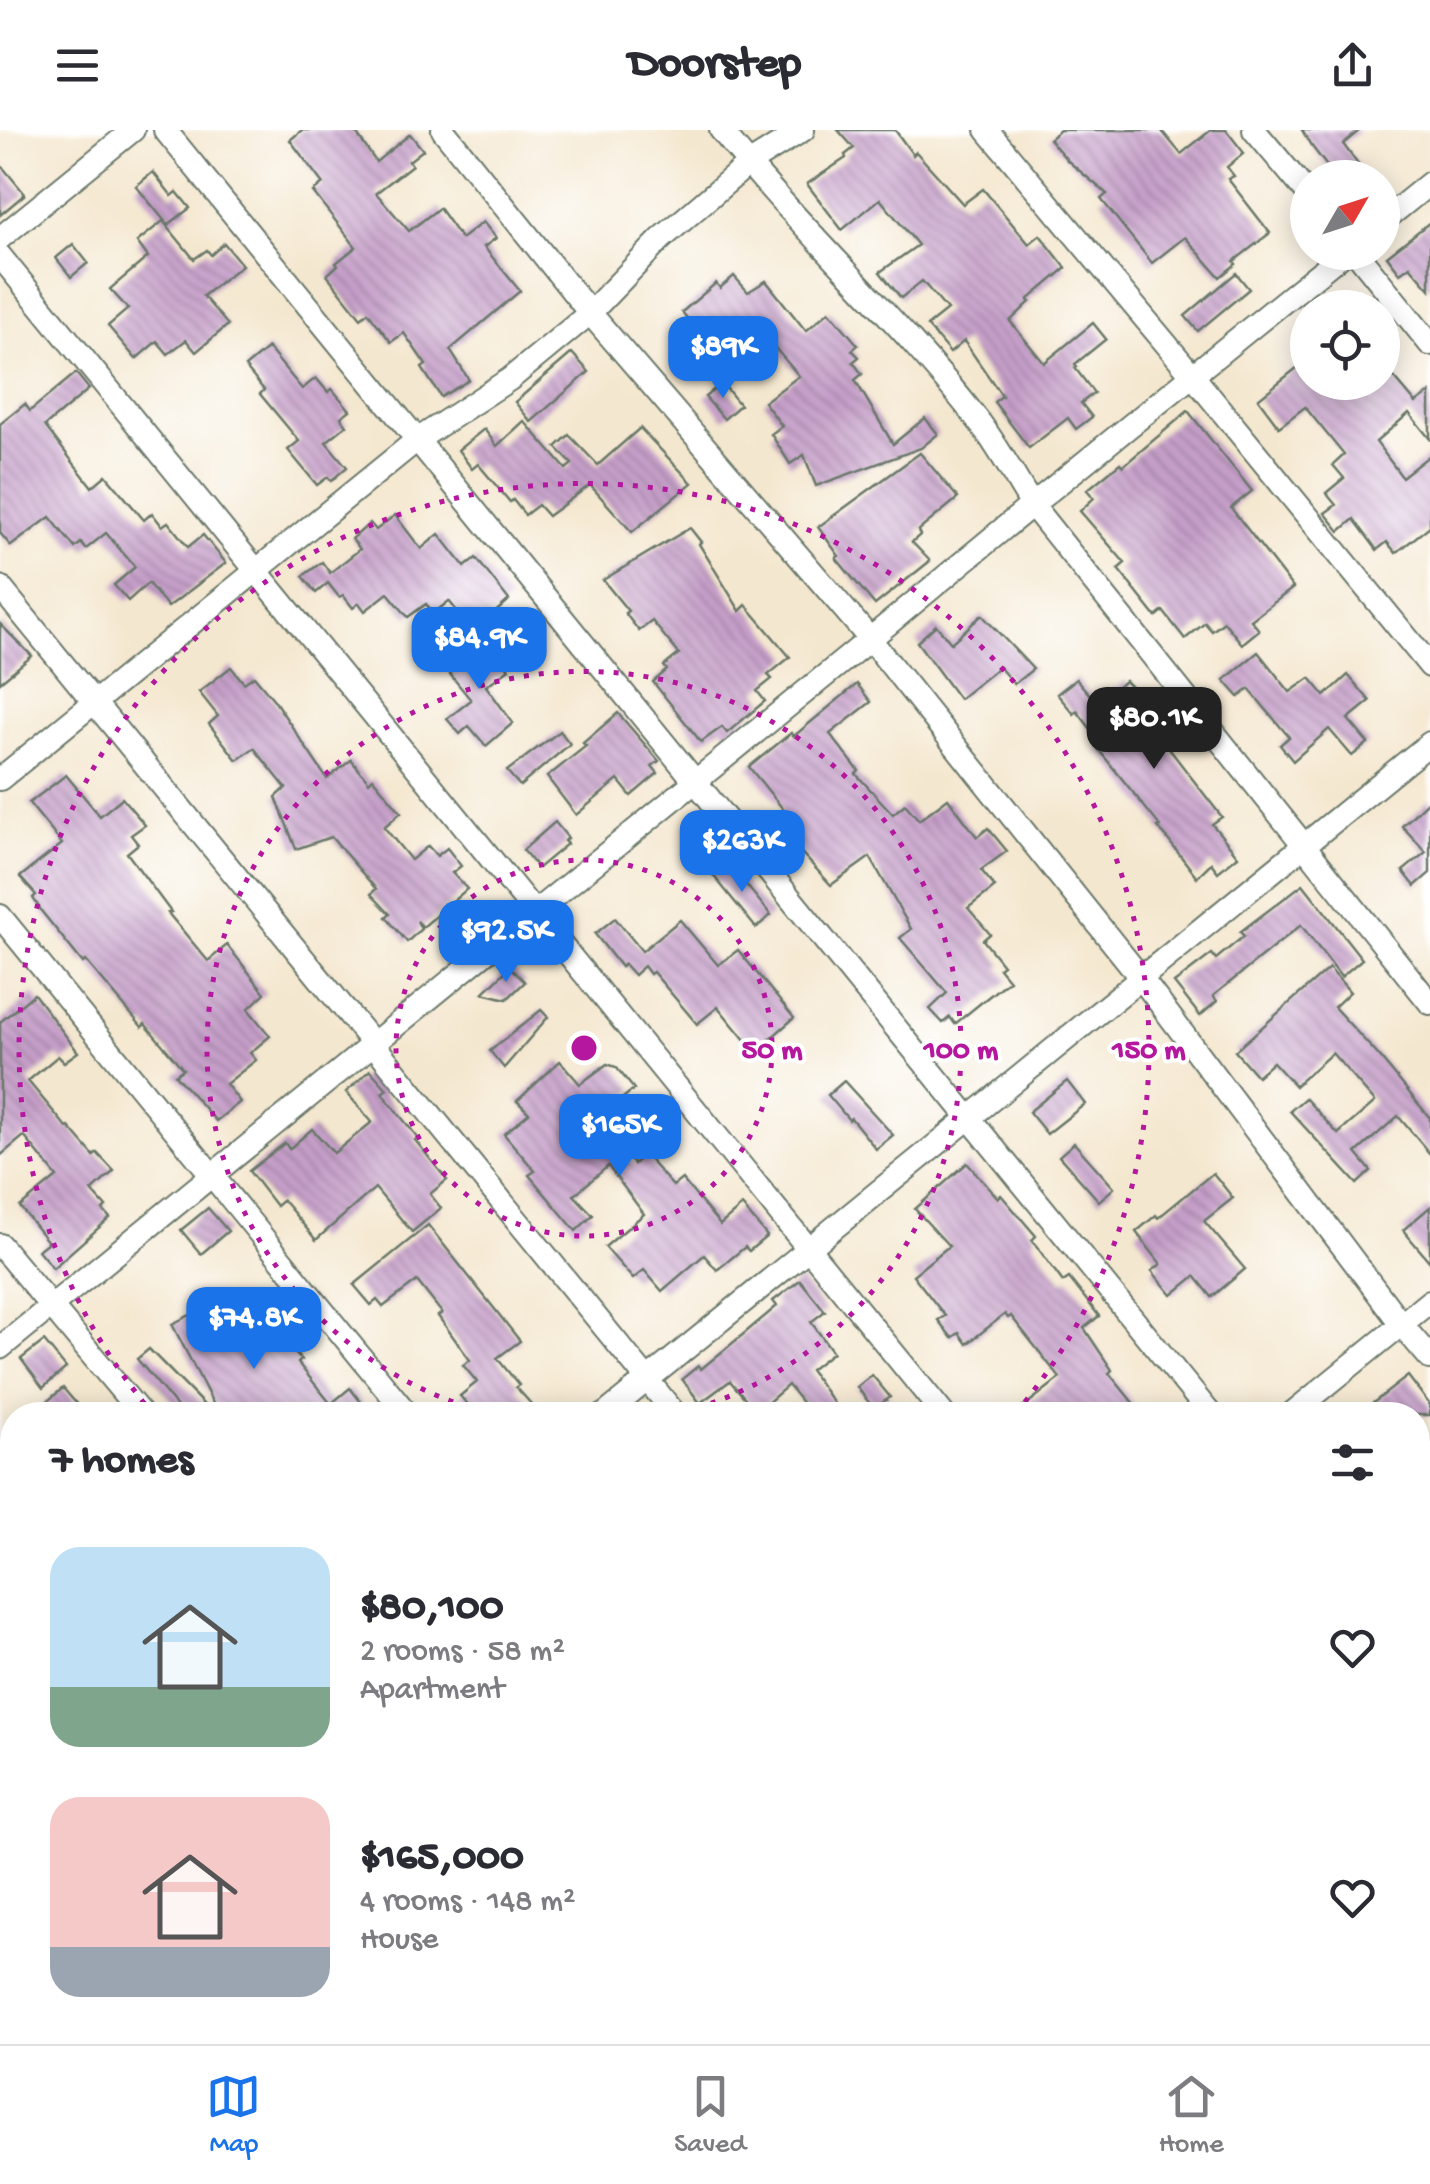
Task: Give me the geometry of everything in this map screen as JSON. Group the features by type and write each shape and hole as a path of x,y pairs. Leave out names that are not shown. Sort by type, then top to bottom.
{"street":[{"path":"5,227 133,130"},
{"path":"165,130 1200,1402"},
{"path":"443,130 590,313 870,640 1141,978 1430,1358"},
{"path":"720,130 900,327 976,418 1032,504 1430,1004"},
{"path":"0,779 418,440 510,379 590,313 662,239 748,164 803,130"},
{"path":"987,130 1430,666"},
{"path":"1254,130 1290,173"},
{"path":"1400,207 1430,183"},
{"path":"0,256 933,1402"},
{"path":"0,1348 1323,270"},
{"path":"1370,270 1430,344"},
{"path":"0,587 666,1402"},
{"path":"620,1402 1430,743"},
{"path":"0,916 397,1402"},
{"path":"0,1245 131,1402"},
{"path":"1306,1402 1430,1300"}],"building":[{"path":"302,130 354,130 376,162 410,134 423,150 409,161 412,165 376,193 409,231 439,208 461,239 483,222 496,238 484,247 520,291 450,350 469,380 441,397 422,368 426,365 404,333 391,342 368,312 361,318 327,275 356,247 313,192 323,184 290,140"},
{"path":"838,130 895,130 913,155 916,152 963,204 983,189 1029,244 1040,235 1066,268 1010,321 1044,363 1093,323 1106,339 1075,364 1094,393 1081,403 1092,417 1076,429 1068,418 1029,448 994,402 1002,396 964,341 950,353 927,326 947,310 922,281 901,298 880,272 918,245 880,199 842,230 807,184 846,158 854,148"},
{"path":"1060,130 1161,130 1181,154 1211,130 1226,130 1244,153 1227,167 1234,176 1228,179 1270,233 1220,277 1185,237 1152,263 1101,199 1107,194 1049,139"},
{"path":"1302,130 1360,130 1343,144 1355,160 1322,160"},
{"path":"0,164 25,194 0,215"},
{"path":"153,172 172,196 177,192 190,208 168,225 136,186"},
{"path":"163,221 194,259 207,250 211,255 224,243 242,265 203,296 228,325 196,352 186,340 168,354 157,341 136,359 108,326 128,309 110,289 148,257 137,242"},
{"path":"1430,222 1430,289 1410,266 1400,273 1398,270 1400,246"},
{"path":"73,244 88,263 71,277 56,258"},
{"path":"1236,273 1249,289 1198,331 1185,316"},
{"path":"734,276 748,292 766,281 806,331 829,311 858,345 852,350 859,357 853,362 862,374 855,380 893,444 925,418 938,434 921,448 816,486 804,455 790,464 771,434 782,426 764,402 799,376 764,335 746,351 728,330 717,340 705,326 698,331 682,312 716,283 720,288"},
{"path":"268,348 302,389 316,378 350,410 341,417 347,425 326,442 347,467 331,481 328,477 317,485 288,450 299,441 260,394 264,390 245,367"},
{"path":"572,353 589,372 531,422 515,402"},
{"path":"76,373 89,389 45,426 92,487 106,475 144,520 152,513 162,526 168,522 188,547 203,535 226,563 168,607 148,583 128,601 114,585 135,567 106,533 86,549 81,543 75,548 50,517 11,546 0,533 0,424 25,404 30,411"},
{"path":"1290,373 1290,400 1400,400 1400,384 1416,403 1430,393 1430,439 1409,413 1376,442 1402,477 1430,455 1430,526 1396,553 1387,542 1377,550 1354,519 1340,531 1325,513 1336,505 1326,493 1344,478 1333,465 1344,455 1305,407 1279,427 1258,399"},
{"path":"722,383 740,405 724,419 705,397"},
{"path":"1188,411 1252,491 1231,508 1293,588 1251,620 1259,630 1242,644 1224,622 1212,631 1205,623 1185,639 1163,611 1156,617 1118,569 1125,563 1080,511 1094,498 1087,490 1120,463 1123,466"},
{"path":"524,421 566,469 572,464 556,447 569,435 598,465 640,428 692,483 632,532 590,485 548,516 538,505 525,515 478,464 472,469 458,450 484,429 497,446"},
{"path":"920,453 958,498 918,531 920,535 912,542 930,561 875,605 836,558 839,556 818,527"},
{"path":"395,515 421,549 439,534 465,567 476,558 509,600 490,617 492,620 474,633 449,601 434,613 426,604 408,617 388,593 365,611 359,603 353,608 328,583 316,593 303,576 322,562 330,573 360,549 352,539 370,523 376,530"},
{"path":"690,528 740,611 746,605 790,657 768,675 772,679 757,691 765,701 727,733 722,727 701,742 653,682 679,654 652,621 639,631 603,580"},
{"path":"982,615 1033,669 1014,684 999,667 959,699 917,642 936,625 951,643"},
{"path":"0,624 32,656 0,682"},
{"path":"484,637 509,669 486,686 513,723 486,746 469,726 460,734 447,719 471,700 445,668"},
{"path":"1258,652 1290,692 1310,678 1325,696 1348,675 1370,701 1348,719 1368,743 1352,756 1329,729 1293,761 1280,745 1289,737 1249,689 1239,697 1224,680"},
{"path":"231,667 244,683 254,676 327,779 351,760 369,782 373,778 401,812 384,827 411,860 428,846 437,856 447,848 461,866 452,873 467,889 423,927 417,921 421,929 407,942 386,917 390,914 371,894 376,889 331,837 296,849 276,797 286,788 254,748 237,760 209,724 218,716 199,692"},
{"path":"1076,679 1098,704 1125,681 1156,712 1180,741 1170,750 1222,817 1212,824 1238,856 1218,872 1211,863 1197,877 1098,749 1104,746 1077,711 1074,714 1057,694"},
{"path":"857,684 871,702 830,734 859,771 856,774 893,814 905,804 919,820 948,798 977,837 988,828 1007,851 981,870 995,887 968,908 990,934 983,940 1003,965 999,968 1009,980 955,1024 950,1017 943,1023 930,1009 947,993 900,938 911,929 870,857 831,885 770,819 783,809 749,767"},
{"path":"618,713 659,761 652,766 658,773 631,796 618,780 576,815 547,777 586,746 583,743"},
{"path":"560,731 570,744 520,786 507,771"},
{"path":"66,775 100,816 122,798 145,825 131,835 138,844 127,853 171,912 168,913 208,961 227,945 265,993 248,1009 270,1036 250,1053 256,1060 226,1084 240,1102 216,1121 175,1075 183,1069 86,961 83,963 20,877 62,844 29,803"},
{"path":"1430,799 1430,873 1415,886 1403,871 1426,852 1402,826"},
{"path":"555,822 568,838 564,841 567,844 538,868 523,850"},
{"path":"728,863 771,915 756,928 713,875"},
{"path":"1303,884 1362,959 1341,977 1301,925 1213,996 1217,1001 1200,1016 1174,983 1212,954 1216,959 1244,936 1240,932"},
{"path":"615,918 642,951 680,920 718,965 738,950 794,1018 755,1052 718,1007 697,1024 653,972 650,974 644,966 634,975 624,964 621,967 595,934"},
{"path":"510,967 525,982 507,999 483,993"},
{"path":"1329,968 1350,992 1334,1007 1430,1118 1430,1154 1398,1116 1356,1153 1371,1171 1357,1184 1290,1111 1305,1098 1338,1134 1375,1102 1332,1053 1295,1086 1273,1062 1257,1076 1235,1051"},
{"path":"34,994 78,1052 64,1062 58,1056 28,1081 67,1128 114,1171 92,1191 110,1218 53,1268 38,1250 48,1242 20,1207 57,1177 24,1136 0,1156 0,1022"},
{"path":"541,1010 548,1017 504,1068 490,1051"},
{"path":"560,1061 580,1084 607,1064 616,1067 634,1089 598,1118 634,1164 644,1154 673,1186 682,1179 720,1225 742,1206 767,1236 749,1251 745,1247 717,1270 704,1255 662,1291 644,1270 633,1279 605,1247 644,1214 608,1166 574,1195 593,1215 576,1231 529,1175 535,1171 504,1134 529,1113 517,1101"},
{"path":"370,1070 387,1089 382,1093 447,1180 430,1194 441,1208 412,1232 375,1188 316,1240 283,1200 276,1206 249,1171 285,1143 289,1149 312,1129 334,1153 372,1122 346,1092"},
{"path":"844,1081 893,1135 876,1149 828,1095"},
{"path":"1067,1081 1085,1104 1047,1134 1029,1112"},
{"path":"1074,1143 1114,1188 1099,1201 1059,1156"},
{"path":"967,1163 1036,1236 1032,1240 1063,1282 1069,1278 1099,1316 1084,1328 1112,1370 1109,1373 1132,1402 1030,1402 1060,1378 1011,1316 1005,1314 967,1344 959,1333 952,1338 938,1320 945,1316 913,1275 949,1246 915,1209"},
{"path":"1213,1173 1233,1198 1204,1221 1245,1269 1212,1297 1195,1276 1172,1295 1152,1271 1161,1264 1136,1232"},
{"path":"1430,1207 1430,1262 1403,1230"},
{"path":"208,1208 228,1231 201,1254 181,1230"},
{"path":"428,1225 520,1341 497,1358 529,1402 465,1402 460,1396 477,1382 463,1365 470,1360 417,1281 383,1307 377,1300 371,1305 354,1285"},
{"path":"800,1280 825,1311 811,1322 833,1352 810,1370 833,1402 802,1402 788,1385 768,1402 748,1402 730,1381 699,1402 682,1379 698,1366 701,1369 777,1306 773,1301"},
{"path":"209,1301 243,1345 262,1329 266,1334 272,1330 301,1360 298,1363 329,1402 212,1402 172,1324"},
{"path":"44,1341 66,1368 43,1388 21,1359"},
{"path":"149,1349 201,1402 173,1402 137,1359"},
{"path":"872,1375 890,1397 883,1402 869,1402 857,1387"},
{"path":"1408,1376 1428,1402 1374,1402"},
{"path":"63,1388 75,1402 46,1402"},
{"path":"350,1388 361,1402 333,1402"}]}
